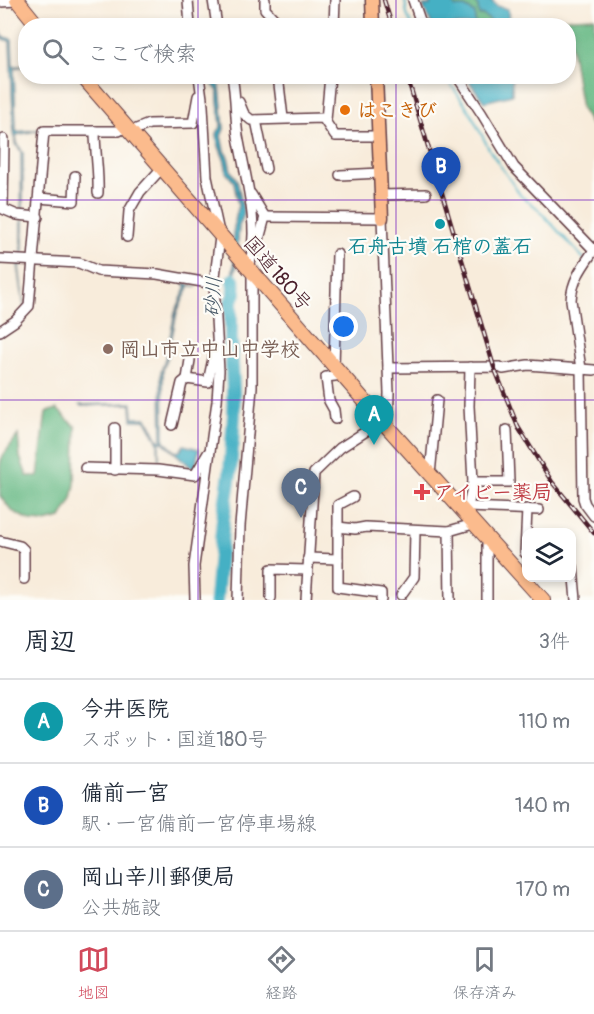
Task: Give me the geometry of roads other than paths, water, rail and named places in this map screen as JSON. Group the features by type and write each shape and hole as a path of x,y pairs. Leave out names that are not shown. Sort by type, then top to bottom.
{"highway":[{"path":"21,0 33,18"},
{"name":"国道180号","path":"89,84 161,170 249,267 430,475 465,509 473,524 543,600"}],"main road":[{"path":"372,0 373,18"},
{"path":"376,84 382,218"}],"street":[{"path":"0,2 21,0"},
{"path":"188,0 189,18"},
{"path":"213,0 216,18"},
{"path":"265,0 265,9 273,18"},
{"path":"334,18 335,0"},
{"path":"412,0 419,18"},
{"path":"0,331 15,321 29,306 26,260 38,217 44,131 118,131 149,124 194,123 199,84"},
{"path":"195,600 194,566 212,446 219,371 214,285 224,241 207,177 200,84"},
{"path":"234,84 238,132 255,230 249,267 252,387 240,526 238,600"},
{"path":"279,84 283,118"},
{"path":"329,84 326,120 332,134 338,137 379,136"},
{"path":"462,84 513,167 594,250 577,276 571,300 581,369 583,498 594,516"},
{"path":"236,95 246,118 256,120 323,118 326,120"},
{"path":"256,120 266,169"},
{"path":"95,131 95,159 99,165 98,193"},
{"path":"5,139 3,209 17,215 38,217"},
{"path":"126,237 129,211 140,192 161,170"},
{"path":"339,175 380,173"},
{"path":"39,198 74,201 75,176"},
{"path":"248,190 265,217 261,236 249,267"},
{"path":"381,195 426,194"},
{"path":"265,217 382,218 389,419 385,424 340,448 314,473 306,600"},
{"path":"335,418 329,401 326,377 335,376 337,369 337,254"},
{"path":"0,259 79,262 98,271 156,274 214,285"},
{"path":"187,379 208,382 217,343"},
{"path":"172,425 182,384 187,379 190,360"},
{"path":"388,368 500,367 503,369 528,366 594,370"},
{"path":"470,367 469,406 473,482 465,509 539,510"},
{"path":"430,475 437,400"},
{"path":"115,428 116,470"},
{"path":"473,482 508,482 507,430"},
{"path":"85,468 158,470 195,475 212,446"},
{"path":"352,497 338,505 338,587 381,597 401,597 414,577 415,531"},
{"path":"526,528 527,510"},
{"path":"338,527 448,531 473,524"},
{"path":"448,531 450,600"},
{"path":"487,539 487,600"},
{"path":"0,541 21,546 24,549 24,579"},
{"path":"308,558 338,559"},
{"path":"271,598 271,569 307,570"},
{"path":"574,582 576,600"}],"water":[{"path":"431,0 452,0 455,7 465,7 475,13 475,18 429,18 423,6 430,5"},
{"path":"474,0 491,0 497,6 508,9 509,18 479,16"},
{"path":"0,28 3,37 12,39 13,66 18,66 14,68 16,132 44,129 16,135 17,143 23,153 23,258 19,267 24,307 18,264 22,258 21,151 16,145 14,136 10,41 2,39"},
{"path":"212,84 220,86 224,129 221,136 231,171 237,180 244,214 239,226 236,268 233,278 238,291 237,298 233,295 231,282 234,265 233,234 238,205 234,182 226,172 217,139 217,132 221,129 218,91"},
{"path":"471,84 512,84 512,95 484,102"},
{"path":"179,281 197,287 190,285 177,312 163,369 164,441 176,452 180,451 184,445 199,449 195,469 163,442 159,443 159,467 158,442 146,420 132,420 131,404 80,405 132,403 133,418 147,418 158,440 162,441 161,372 175,313 187,286"}],"waterway":[{"path":"405,0 408,18"},
{"path":"451,84 470,112 490,151 521,196 536,207 584,259"},
{"name":"砂川","path":"216,600 234,414 231,339 231,302 235,293 233,280"}],"railway":[{"path":"384,0 390,18"},
{"path":"409,84 494,367 518,427 552,482 594,533"}],"place":[{"name":"はこきび","path":"345,110"},
{"name":"備前一宮","path":"441,197"},
{"name":"石舟古墳 石棺の蓋石","path":"440,224"},
{"name":"岡山市立中山中学校","path":"108,349"},
{"name":"今井医院","path":"374,445"},
{"name":"アイビー薬局","path":"422,492"},
{"name":"岡山辛川郵便局","path":"301,518"}]}
